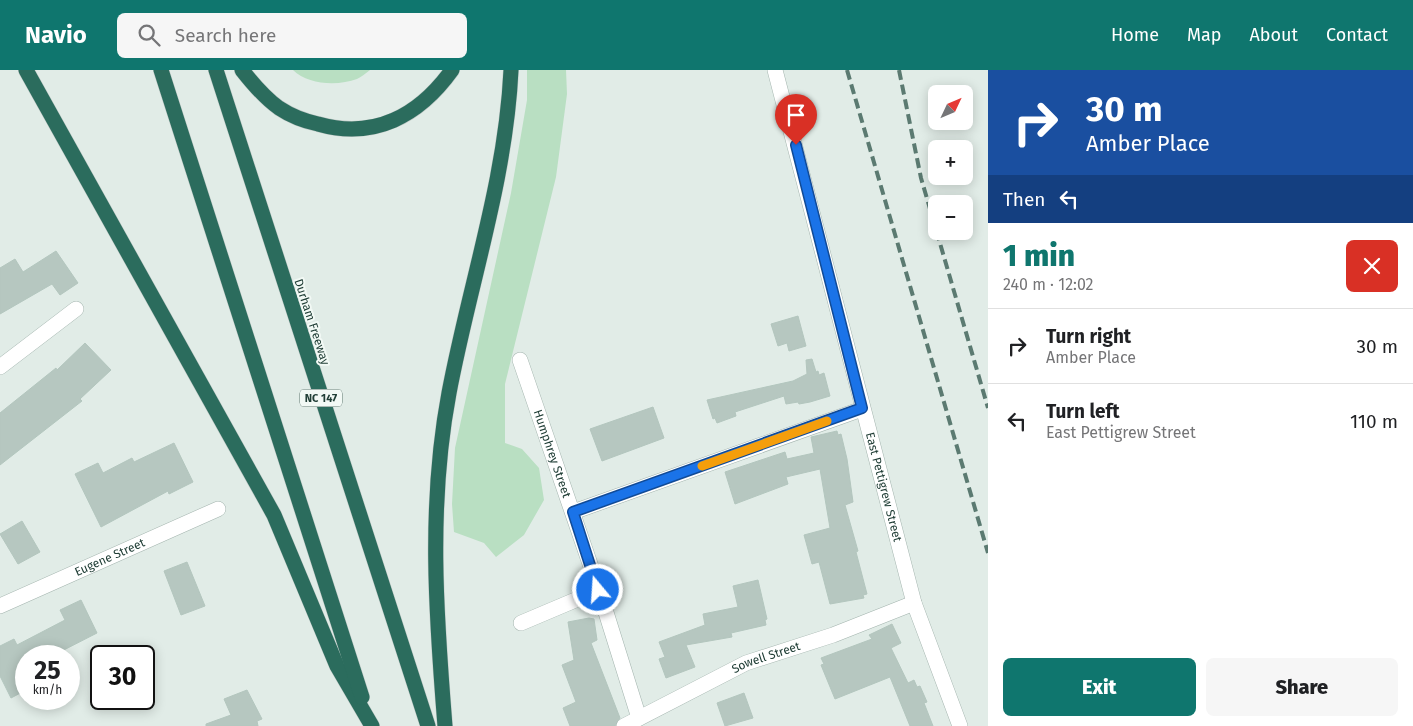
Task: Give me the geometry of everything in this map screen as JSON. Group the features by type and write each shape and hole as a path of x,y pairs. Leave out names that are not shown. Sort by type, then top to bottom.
{"highway":[{"path":"26,70 260,488 308,594 337,666 372,726"},
{"path":"162,70 372,726"},
{"name":"Durham Freeway","path":"216,70 428,726"},
{"path":"242,70 260,92 280,108 301,120 328,127 356,130 384,124 411,112 439,87 452,70"},
{"path":"445,726 436,602 436,516 441,446 448,395 505,133 511,70"}],"street":[{"name":"East Pettigrew Street","path":"775,70 914,603 960,726"},
{"path":"0,367 76,310"},
{"name":"Humphrey Street","path":"520,360 573,512 639,718"},
{"path":"573,512 862,408"},
{"name":"Eugene Street","path":"0,606 218,509"},
{"path":"521,623 598,590"},
{"name":"Sowell Street","path":"624,726 746,662 833,635 914,603"}],"green space":[{"path":"293,70 370,70 357,79 341,83 324,83 307,79"},
{"path":"527,70 566,70 567,94 556,177 505,384 505,443 522,449 539,468 544,500 524,535 496,557 484,543 454,532 452,504 455,448 511,193 527,100"}],"building":[{"path":"56,251 78,283 60,295 52,284 0,314 0,268 15,259 23,272"},
{"path":"798,316 806,346 789,351 787,343 778,346 771,324"},
{"path":"85,343 111,370 80,399 82,401 0,465 0,413 56,368 57,370"},
{"path":"812,359 816,372 818,371 819,375 824,373 830,396 799,404 798,402 786,404 784,396 735,412 736,416 717,423 715,418 713,419 707,400 793,381 807,374 806,360"},
{"path":"653,407 664,438 602,461 590,429"},
{"path":"837,431 838,435 841,434 847,459 853,502 845,505 858,551 856,552 867,594 863,595 864,598 830,604 819,562 812,564 804,535 830,528 820,469 786,477 788,484 735,504 725,472 785,452 787,459 814,453 811,437"},
{"path":"174,443 193,482 169,494 168,491 101,527 75,474 98,463 103,473 132,458 134,462"},
{"path":"22,521 40,552 18,564 0,534"},
{"path":"187,562 205,606 181,615 164,571"},
{"path":"758,580 767,619 765,620 766,625 731,633 732,637 686,645 695,667 666,678 659,659 665,657 659,642 705,625 703,614 738,607 733,586"},
{"path":"81,600 97,633 74,645 17,645 65,620 60,610"},
{"path":"589,618 594,619 597,640 591,643 620,718 615,726 570,726 563,708 576,702 562,665 574,660 568,622"},
{"path":"892,624 901,643 891,648 908,683 914,680 917,687 920,686 927,702 924,703 933,726 910,726 890,677 835,699 821,665 824,664 821,658 872,639 869,635"},
{"path":"14,639 17,645 15,645 15,696 11,698 0,676 0,646"},
{"path":"247,690 262,719 257,721 258,726 206,726 206,724 231,715 224,699"},
{"path":"744,693 753,718 725,726 717,703"}],"railway":[{"path":"847,70 988,553"},
{"path":"899,70 921,178 988,408"}],"slow traffic":[{"path":"702,466 827,421"}],"route":[{"path":"598,590 573,512 862,408 796,145"}]}
